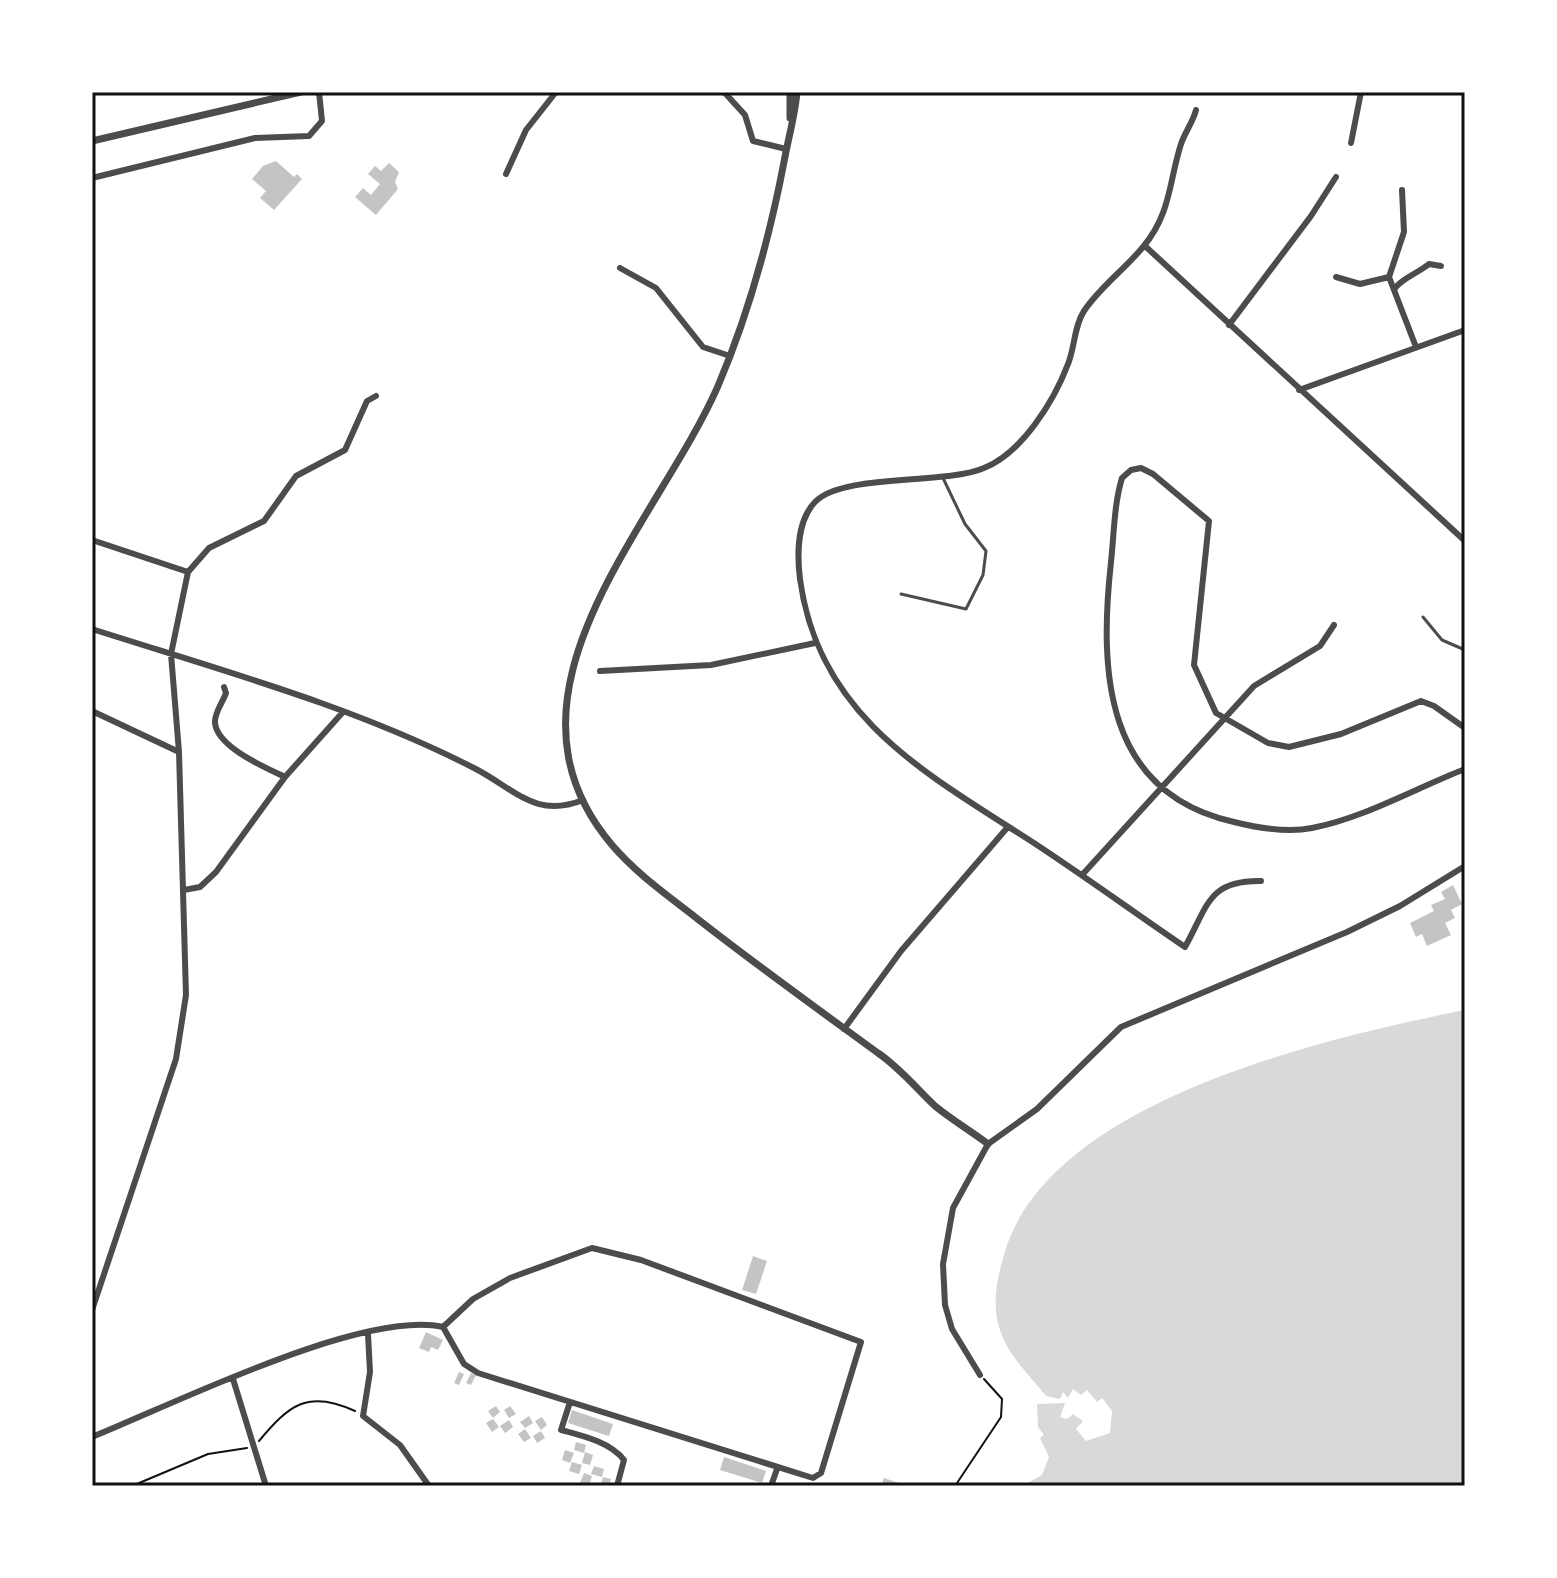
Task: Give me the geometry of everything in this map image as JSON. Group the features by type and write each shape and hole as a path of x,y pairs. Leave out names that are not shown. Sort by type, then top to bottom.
{"street":[{"path":"94,140 301,92"},
{"path":"92,178 255,138 309,136 322,121 319,92"},
{"path":"506,174 526,130 556,92"},
{"path":"724,92 745,115 753,141 786,149"},
{"path":"789,138 790,92"},
{"path":"797,92 769,237 730,356 685,451 597,602 574,655 568,682 566,734 583,800 609,842 640,873 880,1053 948,1116 988,1144"},
{"path":"1351,143 1361,92"},
{"path":"1196,110 1179,148 1172,193 1145,246 1085,310 1058,387 1025,434 988,467 842,489 821,497 813,505 800,537 798,561 804,605 815,643 839,688 878,735 1007,828 1082,875 1185,947 1221,887 1233,881 1261,881"},
{"path":"1229,325 1311,216 1336,177"},
{"path":"1402,190 1404,232 1389,277 1416,347"},
{"path":"1145,246 1465,541"},
{"path":"1394,290 1399,282 1416,276 1429,264 1441,266"},
{"path":"620,268 656,288 703,347 730,356"},
{"path":"1336,277 1360,284 1389,277"},
{"path":"1299,390 1465,330"},
{"path":"92,1310 180,1044 187,977 179,752 171,654 188,572 209,548 264,521 296,476 345,450 367,401 376,396"},
{"path":"1465,728 1434,706 1421,701 1341,734 1302,745 1275,745 1223,719 1207,700 1194,665 1209,521 1153,474 1141,468 1131,470 1120,485 1115,521 1105,626 1105,666 1122,733 1161,789 1214,818 1270,828 1311,828 1465,769"},
{"path":"92,540 188,572"},
{"path":"1082,875 1260,680 1320,646 1334,625"},
{"path":"92,629 343,712 448,754 542,806 559,808 583,800"},
{"path":"600,671 711,665 815,643"},
{"path":"224,687 226,693 215,720 218,730 241,755 285,777"},
{"path":"92,711 179,752"},
{"path":"184,890 200,887 216,872 285,777 343,712"},
{"path":"844,1029 901,951 1007,828"},
{"path":"980,1375 952,1329 945,1305 943,1264 953,1208 988,1144 1037,1109 1100,1043 1121,1027 1361,925 1465,866"},
{"path":"92,1437 309,1350 422,1323 443,1327 464,1364 478,1373 805,1477 821,1473 861,1342 641,1260 592,1248 510,1278 473,1299 443,1327"},
{"path":"368,1334 370,1372 363,1416 403,1449 429,1486"},
{"path":"233,1379 266,1486"},
{"path":"570,1402 561,1430 611,1448 620,1455 624,1460 617,1486"},
{"path":"771,1486 777,1469"}],"lane":[{"path":"901,594 966,609 983,575 986,551 965,524 942,476"},
{"path":"1423,617 1442,640 1465,650"},
{"path":"92,1468 93,1486"}],"path":[{"path":"955,1486 1001,1417 1004,1407 1002,1399 980,1375"},
{"path":"132,1486 208,1454 254,1447 280,1416 306,1401 335,1403 363,1416"}],"shaded area":[{"path":"1465,1010 1465,1486 1022,1486 1042,1475 1049,1457 1040,1438 1044,1435 1038,1427 1037,1404 1065,1403 1060,1417 1067,1419 1073,1414 1083,1421 1076,1429 1086,1441 1110,1433 1112,1411 1102,1398 1097,1402 1087,1390 1081,1395 1073,1389 1068,1398 1063,1392 1060,1399 1046,1396 1007,1346 999,1327 996,1291 999,1273 1004,1255 1030,1201 1075,1155 1132,1117 1199,1085 1341,1038"}],"building":[{"path":"276,161 294,177 297,174 302,179 274,210 260,198 266,191 252,179 263,166"},
{"path":"389,163 399,172 395,182 398,189 376,215 355,197 363,188 371,195 380,184 368,174 375,166 381,171"},
{"path":"1453,885 1462,904 1451,910 1455,918 1445,923 1451,935 1427,946 1422,934 1416,937 1410,923 1434,911 1431,905 1445,899 1441,892"},
{"path":"753,1256 767,1261 756,1294 742,1290"},
{"path":"426,1332 443,1340 438,1350 431,1347 429,1352 419,1348"},
{"path":"459,1372 464,1374 459,1385 454,1383"},
{"path":"471,1373 476,1375 471,1385 466,1383"},
{"path":"496,1406 500,1412 493,1418 488,1411"},
{"path":"510,1406 516,1414 509,1418 504,1410"},
{"path":"572,1410 613,1424 609,1436 568,1423"},
{"path":"529,1416 533,1423 525,1428 520,1422"},
{"path":"542,1417 547,1425 541,1430 535,1421"},
{"path":"493,1419 499,1427 492,1432 486,1423"},
{"path":"509,1420 513,1427 505,1433 500,1426"},
{"path":"525,1429 531,1438 524,1442 518,1434"},
{"path":"541,1431 545,1438 537,1443 533,1436"},
{"path":"576,1442 586,1445 584,1453 574,1450"},
{"path":"565,1450 574,1453 570,1463 562,1460"},
{"path":"585,1452 593,1455 590,1465 582,1463"},
{"path":"724,1457 766,1471 762,1483 720,1470"},
{"path":"572,1462 582,1465 579,1474 569,1471"},
{"path":"594,1466 604,1469 602,1477 591,1474"},
{"path":"584,1473 592,1476 589,1486 580,1483"},
{"path":"603,1477 611,1479 609,1486 600,1486"},
{"path":"884,1478 899,1483 898,1486 881,1486"}]}
